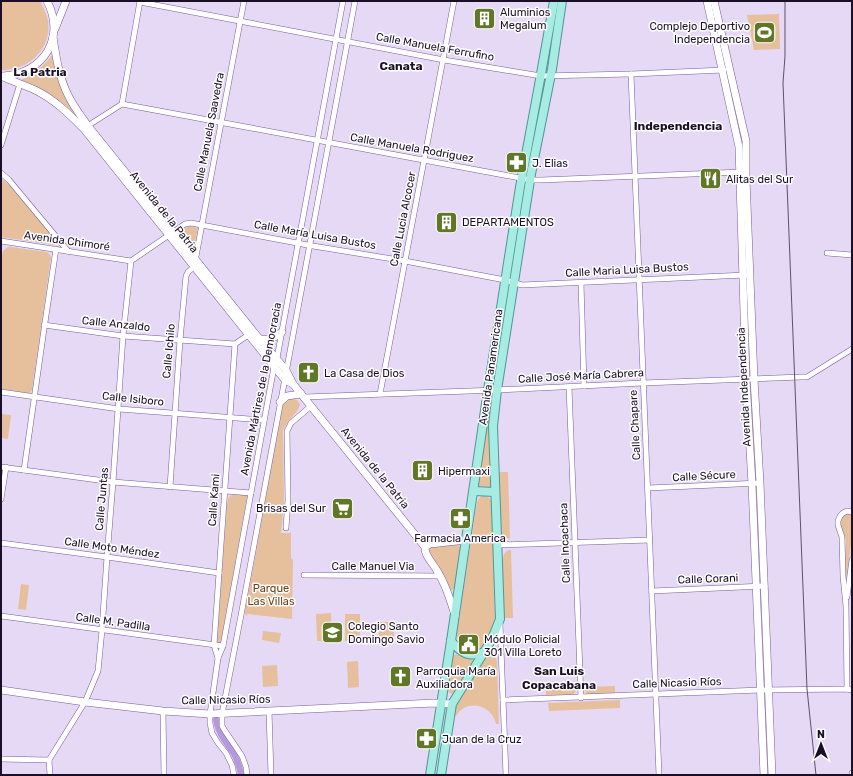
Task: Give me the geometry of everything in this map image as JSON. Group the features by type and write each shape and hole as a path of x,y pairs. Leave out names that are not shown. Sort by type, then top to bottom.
{"main road":[{"name":"Avenida de la Patria","path":"47,1 52,11 54,22 54,35 59,70 65,88 86,127 171,234 194,267 251,333 260,339 277,358 286,370 293,384 425,547 425,552 441,576 455,616"},
{"path":"1,76 21,73 39,62 46,54 66,1"},
{"name":"Avenida Panamericana","path":"430,775 521,178 554,1"},
{"name":"Avenida Panamericana","path":"441,775 452,704 485,652 500,619 493,426 497,390 514,283 562,1"},
{"name":"Avenida Independencia","path":"707,1 746,141 742,172 750,379 752,484 764,775"},
{"name":"Avenida Independencia","path":"714,1 726,70"},
{"name":"Avenida de la Patria","path":"1,76 36,90 49,98 86,127"},
{"name":"Avenida de la Patria","path":"171,234 196,259 251,333 274,367 285,380 293,384"},
{"path":"260,339 274,338 282,332"},
{"name":"Avenida Independencia","path":"750,379 760,483 772,775"},
{"path":"280,402 287,396 303,395"},
{"path":"474,491 495,492"},
{"path":"425,547 430,544 466,540"},
{"path":"451,641 462,652 472,655 485,652"},
{"name":"Calle Nicasio Ríos","path":"1,690 163,711 210,714 441,703 452,704"}],"street":[{"name":"Calle Manuela Saavedra","path":"194,267 244,1"},
{"name":"Avenida Mártires de la Democracia","path":"234,775 232,765 226,753 212,733 210,714 218,658 223,646 343,1"},
{"name":"Avenida Mártires de la Democracia","path":"247,775 242,756 222,726 222,714 355,1"},
{"name":"Calle Lucia Alcocer","path":"380,394 454,1"},
{"name":"Calle Manuela Ferrufino","path":"140,2 444,60 541,76 726,70"},
{"path":"86,127 122,104 140,2"},
{"name":"Calle Chapare","path":"631,74 659,775"},
{"path":"1,145 20,84"},
{"name":"Calle Manuela Rodriguez","path":"122,104 531,180 742,172"},
{"path":"1,173 9,180 68,251"},
{"name":"Calle María Luisa Bustos","path":"171,234 185,224 192,223 505,280"},
{"path":"131,261 171,234"},
{"name":"Avenida Chimoré","path":"1,241 131,261"},
{"path":"24,470 56,249"},
{"path":"827,253 852,255"},
{"name":"Calle Juntas","path":"49,760 85,702 98,671 131,261"},
{"name":"Calle Ichilo","path":"170,487 186,276 194,267"},
{"name":"Calle Maria Luisa Bustos","path":"505,280 522,285 746,275"},
{"path":"581,283 584,386"},
{"name":"Calle Anzaldo","path":"44,325 124,336 235,344"},
{"path":"235,344 251,333"},
{"name":"Calle Kami","path":"218,658 214,645 235,344"},
{"name":"Calle José María Cabrera","path":"303,395 497,390 807,377 852,349"},
{"name":"Calle Incachaca","path":"569,387 581,698"},
{"name":"Calle Isiboro","path":"1,392 119,409 264,420"},
{"path":"286,528 288,500 287,431 291,423 312,406"},
{"path":"1,499 3,467 113,482 251,493"},
{"name":"Calle Sécure","path":"648,488 760,483"},
{"path":"850,690 842,537 838,520 843,513 847,511 852,512"},
{"path":"498,545 650,540"},
{"name":"Calle Moto Méndez","path":"1,543 107,556 219,573"},
{"path":"846,606 852,560"},
{"name":"Calle Manuel Via","path":"304,575 441,576"},
{"name":"Calle Corani","path":"652,591 765,586"},
{"name":"Calle M. Padilla","path":"1,616 223,646"},
{"path":"500,619 506,775"},
{"path":"485,652 492,650 501,652"},
{"name":"Calle Nicasio Ríos","path":"503,700 761,690 850,690"},
{"path":"163,711 164,775"},
{"path":"269,711 271,775"},
{"path":"1,759 49,760 50,775"}],"green space":[{"path":"1,1 40,1 46,13 48,31 46,41 42,49 29,62 20,67 1,70"},
{"name":"Complejo Deportivo Independencia","path":"779,14 780,49 754,50 747,15"},
{"path":"52,55 55,71 60,85 74,113 62,102 36,86 21,80 38,70"},
{"path":"1,178 10,186 49,232 56,245 1,237"},
{"path":"191,226 198,228 193,251 179,233 185,228"},
{"path":"8,247 47,252 51,257 32,390 30,393 1,389 1,262 3,251"},
{"path":"492,393 489,435 491,487 478,486 491,394"},
{"name":"Parque Las Villas","path":"293,398 298,401 300,405 299,409 284,427 283,431 284,502 281,533 291,533 291,558 293,560 292,619 248,614 246,616 245,612 283,403 286,400"},
{"path":"1,414 11,415 8,439 1,438"},
{"path":"498,472 508,472 510,539 505,538 500,531"},
{"name":"Parque Las Villas","path":"233,494 247,495 247,497 221,642 218,643 227,502 229,497"},
{"path":"482,496 488,497 492,502 495,617 491,633 485,644 479,649 473,651 467,650 459,644 457,640 457,632 477,502"},
{"path":"847,513 852,514 852,537 846,576 846,541 841,526 841,519"},
{"path":"457,544 461,549 455,588 452,590 429,552 430,547"},
{"path":"508,550 511,550 513,618 503,618 502,561"},
{"path":"21,584 29,585 26,610 18,609"},
{"path":"331,613 332,641 317,641 316,614"},
{"path":"345,614 360,614 360,641 345,641"},
{"path":"379,622 394,622 394,643 379,643"},
{"path":"263,631 281,633 279,643 262,640"},
{"path":"456,654 474,661 455,692 451,694 448,688 453,657"},
{"path":"488,655 495,656 497,661 499,724 496,724 494,717 490,712 479,706 466,707 456,716 453,715 459,699"},
{"path":"358,661 359,687 348,688 347,662"},
{"path":"277,665 278,686 263,687 262,666"},
{"path":"615,686 615,693 590,695 586,693 583,687"},
{"path":"577,687 575,693 572,695 546,696 546,689"},
{"path":"620,700 620,708 549,711 548,703"}],"waterway":[{"path":"216,720 221,734 235,756 241,775"}],"tram line":[{"path":"785,1 785,56 783,83 807,689 816,775"}],"place":[{"name":"Aluminios Megalum","path":"484,18"},
{"name":"Complejo Deportivo Independencia","path":"765,32"},
{"name":"J. Elias","path":"517,163"},
{"name":"Alitas del Sur","path":"711,179"},
{"name":"DEPARTAMENTOS","path":"447,222"},
{"name":"La Casa de Dios","path":"308,373"},
{"name":"Hipermaxi","path":"423,471"},
{"name":"Brisas del Sur","path":"342,508"},
{"name":"Farmacia America","path":"460,518"},
{"name":"Colegio Santo Domingo Savio","path":"333,632"},
{"name":"Módulo Policial 301 Villa Loreto","path":"469,645"},
{"name":"Parroquia María Auxiliadora","path":"401,677"},
{"name":"Juan de la Cruz","path":"427,739"}],"district":[{"name":"Canata","path":"401,66"},
{"name":"La Patria","path":"40,72"},
{"name":"Independencia","path":"678,126"},
{"name":"San Luis Copacabana","path":"559,678"}]}
